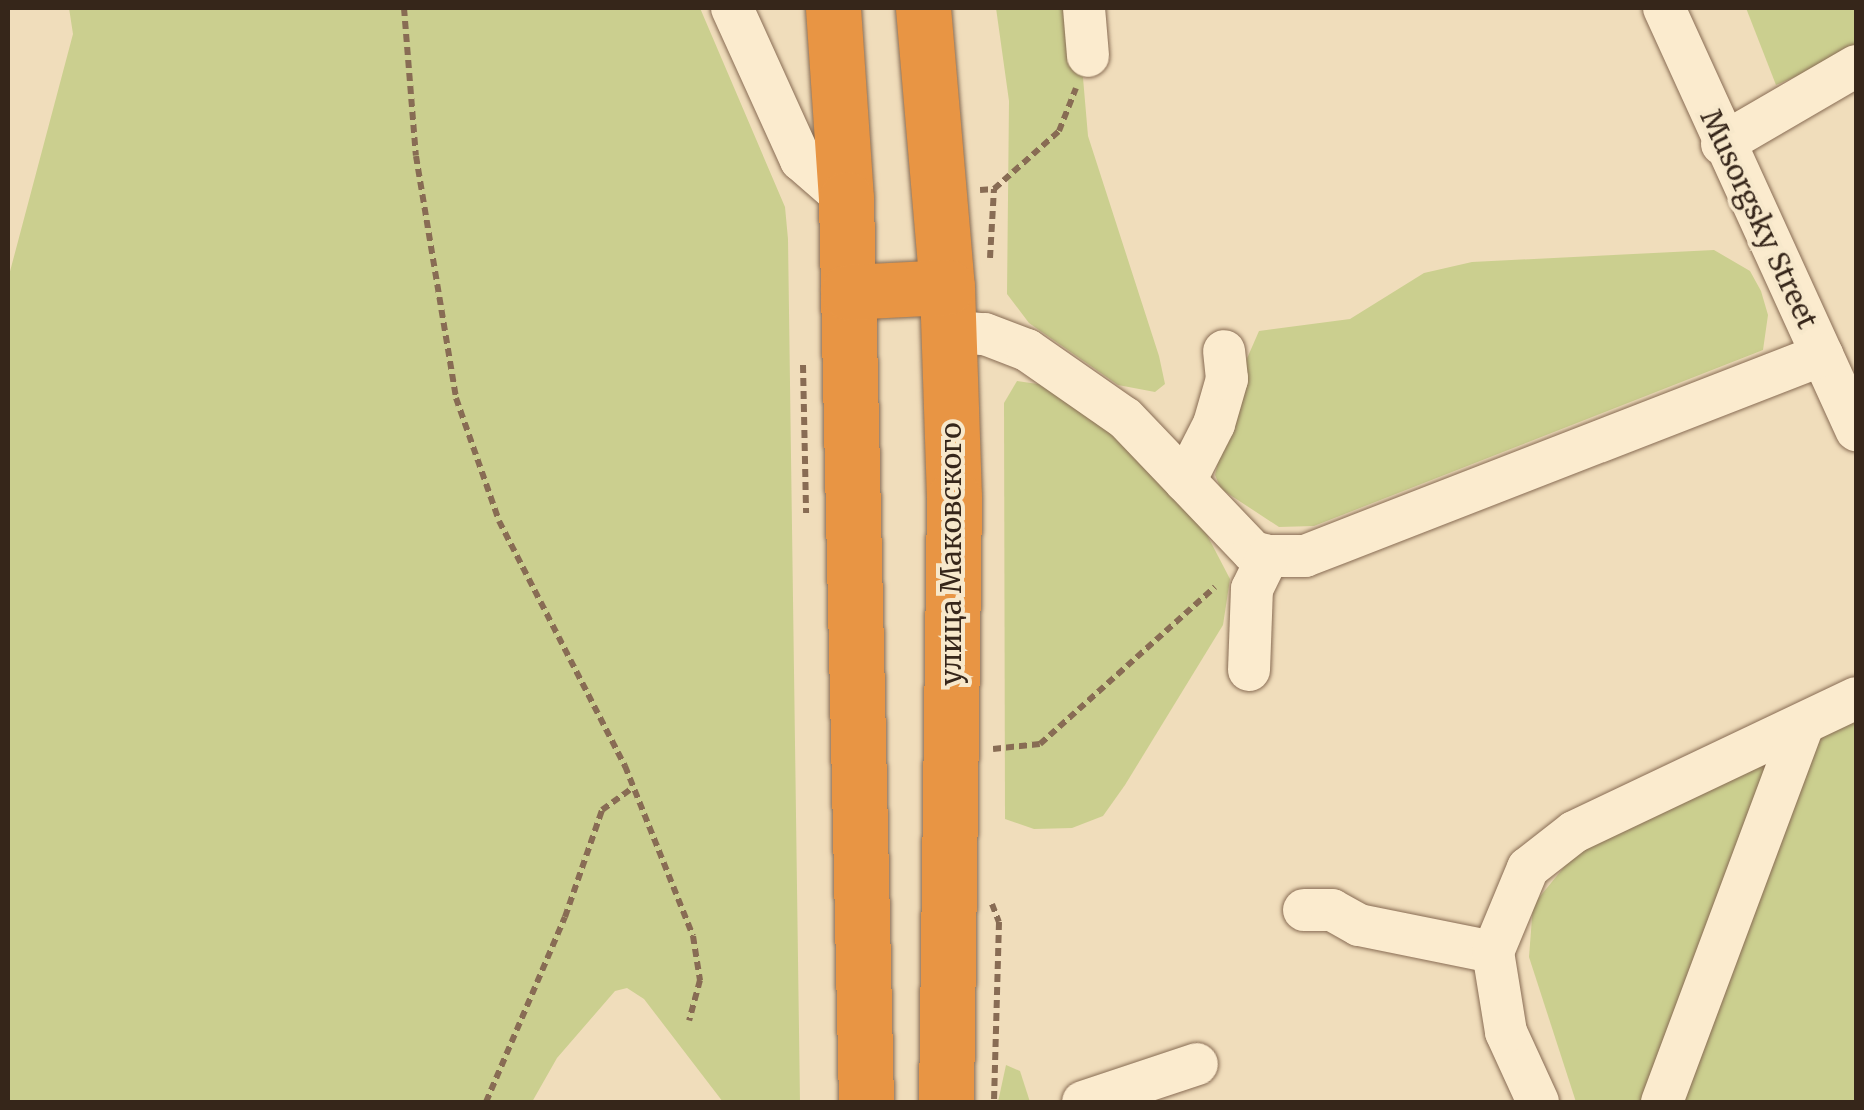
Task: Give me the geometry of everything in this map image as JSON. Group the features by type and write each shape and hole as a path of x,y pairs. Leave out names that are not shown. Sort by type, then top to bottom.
{"highway":[{"path":"832,8 846,200 866,1102"},
{"name":"улица Маковского","path":"923,8 947,309 954,498 946,1102"},
{"path":"848,292 947,309"}],"street":[{"path":"732,8 801,160 846,200"},
{"path":"1084,8 1088,56"},
{"name":"Musorgsky Street","path":"1664,8 1722,144 1856,430"},
{"path":"1722,144 1856,66"},
{"path":"947,309 985,334 1026,350 1125,418 1260,554 1305,556 1822,356"},
{"path":"1186,482 1214,424 1227,378 1224,351"},
{"path":"1249,670 1252,589 1260,554"},
{"path":"1538,1102 1506,1032 1493,952 1528,868 1574,832 1856,698"},
{"path":"1662,1102 1803,724"},
{"path":"1304,910 1332,910 1360,925 1493,952"},
{"path":"1083,1102 1197,1064"}],"path":[{"path":"404,8 416,156 456,398 498,522 634,788 699,963 689,1021"},
{"path":"994,189 1059,131 1088,56"},
{"path":"984,750 1040,744 1260,554"},
{"path":"486,1102 602,810 634,788"},
{"path":"994,1102 997,1035"}],"green space":[{"path":"69,8 700,8 785,207 788,239 800,1102 723,1102 644,999 627,988 615,991 557,1058 532,1102 8,1102 8,279 73,34"},
{"path":"996,8 1077,8 1088,136 1159,356 1165,384 1155,392 1118,385 1029,323 1007,294 1009,101"},
{"path":"1746,8 1856,8 1856,50 1776,85"},
{"path":"1714,250 1750,271 1761,291 1768,315 1763,350 1314,526 1279,527 1221,489 1215,475 1238,379 1259,331 1350,319 1424,273 1472,262"},
{"path":"1017,381 1051,386 1106,425 1205,531 1230,579 1223,625 1125,785 1103,816 1072,828 1034,829 1005,819 1004,403"},
{"path":"1856,711 1856,1102 1576,1102 1529,957 1533,905 1569,861 1618,827"},
{"path":"1006,1065 1020,1071 1030,1102 998,1102"}]}
